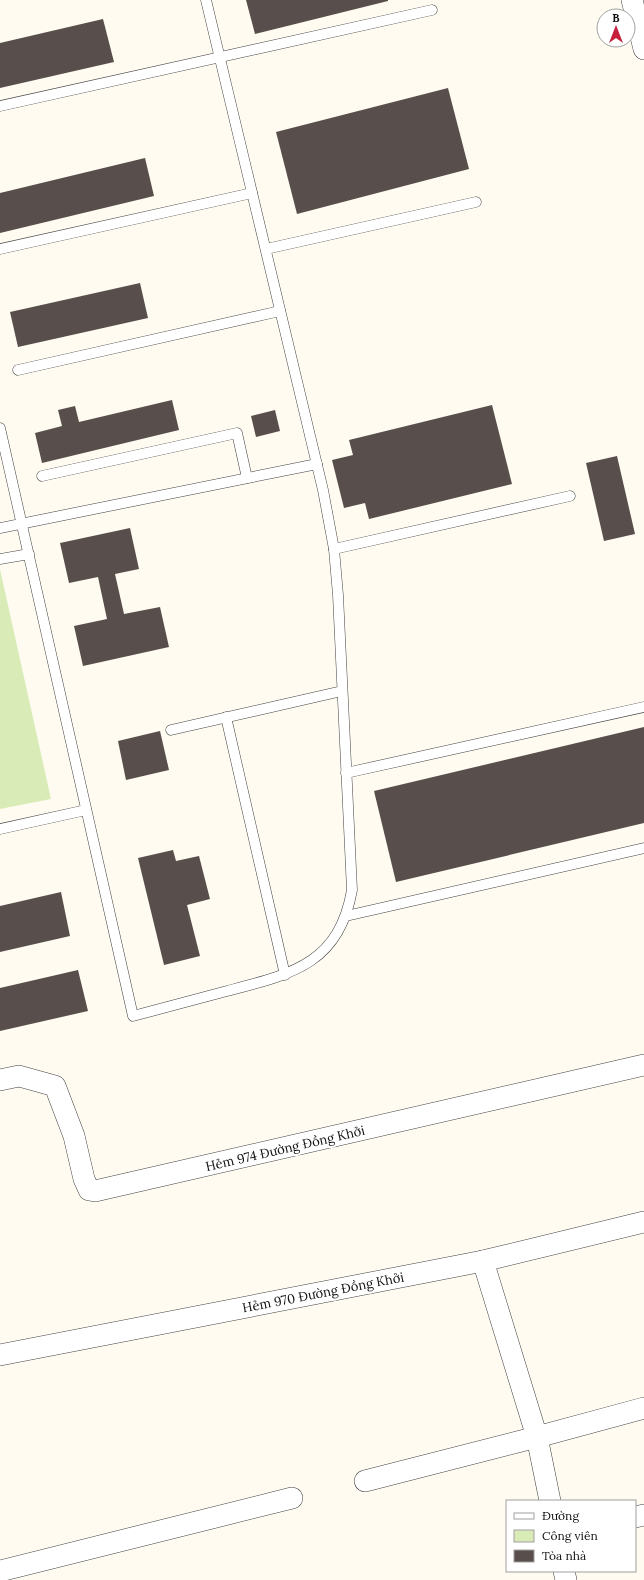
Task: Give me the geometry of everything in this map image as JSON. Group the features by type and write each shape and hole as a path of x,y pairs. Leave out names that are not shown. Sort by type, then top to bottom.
{"street":[{"path":"632,0 644,49"},
{"name":"Hẻm 974 Đường Đồng Khởi","path":"0,1080 19,1076 55,1086 74,1136 84,1180 90,1190 95,1191 644,1065"},
{"name":"Hẻm 970 Đường Đồng Khởi","path":"0,1355 483,1261 644,1222"},
{"path":"483,1261 537,1437 550,1500"},
{"path":"365,1481 644,1408"},
{"path":"0,1571 292,1498"}],"lane":[{"path":"0,428 133,1016 276,978 311,961 325,949 337,935 346,916 352,890 338,595 334,548 330,522 317,464 206,0"},
{"path":"0,106 432,10"},
{"path":"0,249 252,193"},
{"path":"266,249 476,202"},
{"path":"18,370 280,311"},
{"path":"42,476 236,433 247,478"},
{"path":"0,528 317,464"},
{"path":"334,548 570,496"},
{"path":"0,559 29,554"},
{"path":"171,730 342,691"},
{"path":"346,774 644,707"},
{"path":"226,717 285,974"},
{"path":"0,830 86,810"},
{"path":"346,916 644,848"}],"green space":[{"path":"0,569 51,799 0,809"}],"building":[{"path":"246,0 388,0 388,1 255,34"},
{"path":"103,19 114,62 0,88 0,43"},
{"path":"448,88 469,169 297,214 276,132"},
{"path":"145,158 154,196 0,233 0,193"},
{"path":"140,283 148,318 18,347 10,312"},
{"path":"172,400 179,430 42,463 35,433 62,426 58,410 75,406 79,422"},
{"path":"492,405 512,484 369,519 365,503 344,508 332,460 353,455 349,440"},
{"path":"275,410 280,431 256,437 251,416"},
{"path":"617,456 635,534 604,541 586,463"},
{"path":"130,528 139,569 115,574 124,614 160,607 169,647 83,666 74,626 107,619 98,577 69,583 60,543"},
{"path":"644,727 644,823 396,882 374,791"},
{"path":"160,731 169,770 126,780 118,741"},
{"path":"173,850 176,861 199,856 210,899 187,905 200,956 164,965 138,858"},
{"path":"61,892 70,936 0,952 0,906"},
{"path":"78,970 88,1011 0,1031 0,988"}]}
